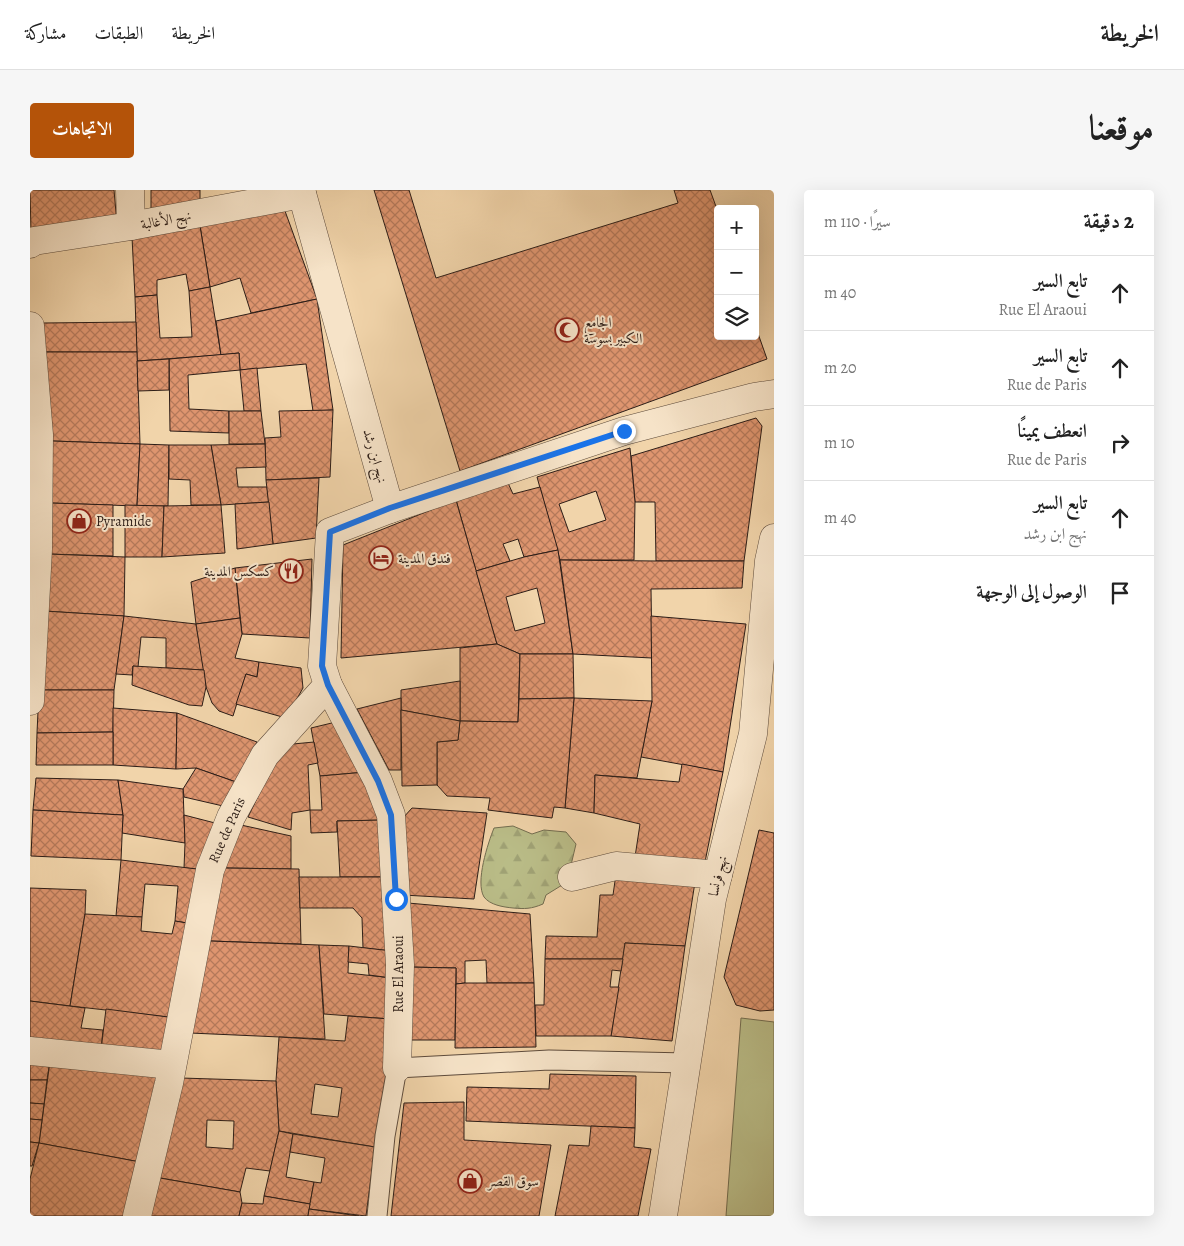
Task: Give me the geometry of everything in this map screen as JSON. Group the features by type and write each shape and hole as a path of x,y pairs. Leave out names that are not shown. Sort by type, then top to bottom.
{"street":[{"path":"130,190 131,226"},
{"name":"نهج الأغالبة","path":"30,244 34,241 131,226 302,192"},
{"name":"نهج ابن رشد","path":"302,192 390,508"},
{"path":"30,326 40,435 38,549 30,700"},
{"path":"328,685 322,666 330,532 390,508 624,431 754,397 774,394"},
{"name":"نهج فرنسا","path":"663,1216 712,899 753,734 769,561 774,538"},
{"name":"Rue de Paris","path":"137,1216 172,1065 210,870 231,817 265,755 328,685"},
{"name":"Rue El Araoui","path":"328,685 378,781 391,815 400,965 397,1068"},
{"path":"572,877 616,866 718,875"},
{"path":"30,1051 172,1065"}],"lane":[{"path":"397,1068 548,1060 686,1063"},
{"name":"Rue El Araoui","path":"377,1216 385,1136 397,1068"}],"green space":[{"path":"513,826 532,834 544,830 566,832 576,844 567,882 546,895 543,904 535,907 509,908 497,905 484,897 482,890 483,862 494,828"},
{"path":"741,1018 774,1022 774,1216 726,1216"}],"building":[{"path":"30,190 114,190 117,224 31,232"},
{"path":"151,190 200,190 200,204 151,211"},
{"name":"الجامع الكبير بسوسة","path":"374,190 409,190 436,278 678,203 674,190 710,190 715,205 714,340 759,340 759,336 767,359 460,471"},
{"path":"285,211 317,299 251,313 240,278 210,287 200,226"},
{"path":"200,226 210,287 189,291 186,274 157,280 157,295 135,297 132,237"},
{"path":"210,287 221,355 137,361 135,297 157,295 160,338 192,337 189,291"},
{"path":"317,299 333,410 313,411 306,364 240,370 239,353 221,355 216,321"},
{"path":"136,322 137,352 44,352 43,323"},
{"path":"44,352 137,352 140,444 52,441"},
{"path":"239,353 240,370 188,375 189,409 229,411 229,433 170,431 169,359"},
{"path":"169,359 169,390 138,391 137,361"},
{"path":"257,368 261,411 244,411 240,370"},
{"path":"333,410 330,477 266,480 265,438 281,437 279,411"},
{"path":"229,411 261,411 265,444 229,444"},
{"path":"756,418 762,426 744,561 656,561 655,502 635,502 631,456"},
{"path":"52,441 140,444 137,506 50,503"},
{"path":"140,444 169,445 168,506 137,506"},
{"path":"265,444 266,467 236,468 238,487 267,487 269,502 221,505 211,445"},
{"path":"169,445 211,445 221,505 191,505 190,480 169,479"},
{"path":"630,448 635,502 634,560 560,560 537,477","holes":["596,491 606,520 569,532 559,504"]},
{"path":"319,478 316,538 273,544 266,480"},
{"path":"508,483 513,494 540,487 558,550 524,557 518,539 503,544 510,561 476,571 456,500"},
{"path":"456,500 497,644 341,658 343,545"},
{"path":"269,502 273,544 237,549 235,504"},
{"path":"50,503 113,505 113,556 48,554"},
{"path":"125,505 164,506 162,557 125,557"},
{"path":"221,505 225,553 162,557 164,506"},
{"path":"558,550 573,654 520,654 497,644 476,571 524,557","holes":["537,588 545,623 515,631 506,597"]},
{"path":"48,554 125,557 124,616 44,611"},
{"path":"312,559 310,638 242,634 235,568"},
{"path":"560,560 744,561 742,588 651,589 652,658 573,654"},
{"path":"235,568 240,618 196,624 191,582"},
{"path":"44,611 124,616 114,690 39,690"},
{"path":"124,616 196,624 204,670 166,668 166,638 141,637 138,667 133,666 132,675 116,674"},
{"path":"651,616 746,624 723,772 641,757 652,701"},
{"path":"240,618 242,634 235,658 259,662 257,677 246,674 233,716 219,711 212,703 206,687 196,624"},
{"path":"497,644 520,654 518,722 460,721 460,648"},
{"path":"520,654 573,654 574,698 519,699"},
{"path":"259,662 301,668 303,688 286,718 236,704 246,674 257,677"},
{"path":"133,666 204,670 206,687 202,706 189,705 132,685"},
{"path":"460,681 460,721 401,710 401,690"},
{"path":"39,690 114,690 113,732 37,733"},
{"path":"401,698 401,770 389,770 357,709"},
{"path":"574,698 652,701 637,778 595,775 594,813 565,808"},
{"path":"574,698 565,808 554,807 552,818 488,810 490,798 447,796 437,785 437,742 458,740 460,721 518,722 519,699"},
{"path":"113,708 177,713 176,769 113,765"},
{"path":"401,710 460,721 458,740 437,742 437,785 402,786"},
{"path":"177,713 257,742 236,782 196,768 176,769"},
{"path":"340,721 366,772 320,776 311,728"},
{"path":"113,732 113,765 36,765 37,733"},
{"path":"314,742 318,763 308,765 310,810 292,813 291,830 248,817 275,761 293,744"},
{"path":"682,764 723,772 705,862 635,857 640,824 594,813 595,775 679,782"},
{"path":"196,768 236,782 223,806 184,797 183,789"},
{"path":"366,772 384,820 337,821 337,832 311,833 310,810 322,810 320,776"},
{"path":"36,778 118,780 123,815 33,810"},
{"path":"118,780 183,789 185,843 122,833 123,815"},
{"path":"412,808 487,813 474,899 403,895 402,819"},
{"path":"33,810 123,815 121,860 31,856"},
{"path":"184,815 215,823 197,869 184,868"},
{"path":"384,820 388,877 340,877 337,821"},
{"path":"241,825 291,836 291,869 223,868"},
{"path":"759,830 774,833 774,1010 760,1011 736,1005 724,977"},
{"path":"121,860 197,869 187,923 175,921 178,886 145,884 142,917 116,916"},
{"path":"223,868 299,869 301,944 210,941"},
{"path":"616,874 695,882 685,946 625,943 623,959 545,959 546,936 597,937 600,895 613,895"},
{"path":"299,877 388,877 392,951 363,948 362,918 353,908 300,908"},
{"path":"30,888 86,890 85,914 70,1006 30,1001"},
{"path":"408,903 530,914 534,983 487,983 486,960 465,961 465,983 456,984 456,968 408,967"},
{"path":"85,914 142,917 141,931 172,934 175,921 187,923 168,1017 70,1006"},
{"path":"210,941 319,945 325,1039 190,1033"},
{"path":"625,943 685,946 672,1041 611,1036"},
{"path":"319,945 349,946 348,973 392,978 390,1019 324,1014"},
{"path":"349,946 392,951 392,978 369,975 368,964 348,962"},
{"path":"545,959 623,959 621,971 612,970 610,987 619,987 611,1036 536,1036 535,1005 544,1005"},
{"path":"408,967 456,968 455,1040 406,1040"},
{"path":"534,983 536,1047 455,1048 456,984"},
{"path":"30,1001 85,1008 81,1028 103,1030 101,1050 30,1041"},
{"path":"106,1009 168,1017 162,1057 101,1050"},
{"path":"348,1016 390,1019 390,1069 375,1147 279,1131 276,1081 279,1037 345,1041","holes":["315,1084 342,1088 338,1117 311,1114"]},
{"path":"30,1059 50,1061 47,1080 30,1080"},
{"path":"50,1061 159,1071 140,1162 39,1143"},
{"path":"550,1074 636,1076 635,1128 466,1121 467,1087 549,1089"},
{"path":"181,1078 276,1081 279,1131 270,1171 246,1168 240,1192 160,1178","holes":["207,1120 234,1121 233,1149 206,1147"]},
{"path":"30,1080 47,1080 44,1104 30,1103"},
{"name":"سوق القصر","path":"464,1102 464,1140 551,1145 539,1216 391,1216 404,1103"},
{"path":"30,1103 44,1104 42,1120 30,1119"},
{"path":"30,1119 42,1120 39,1143 30,1142"},
{"path":"591,1126 635,1128 634,1147 651,1149 638,1216 555,1216 569,1145 589,1146"},
{"path":"279,1131 293,1134 286,1177 314,1182 310,1204 264,1196"},
{"path":"293,1134 375,1147 366,1216 309,1209 314,1182 321,1183 325,1158 290,1152"},
{"path":"30,1142 39,1143 32,1166 30,1166"},
{"path":"39,1143 140,1162 125,1216 30,1216 30,1179"},
{"path":"160,1178 240,1192 242,1203 239,1216 150,1216"},
{"path":"264,1196 310,1204 308,1216 239,1216 242,1203 263,1204"},
{"path":"309,1209 359,1216 308,1216"}],"place":[{"name":"الجامع الكبير بسوسة","path":"567,330"},
{"name":"Pyramide","path":"79,521"},
{"name":"فندق المدينة","path":"381,558"},
{"name":"كسكس المدينة","path":"291,571"},
{"name":"سوق القصر","path":"470,1181"}],"route":[{"path":"396,899 391,815 378,781 328,685 322,666 330,532 390,508 624,431"}]}
